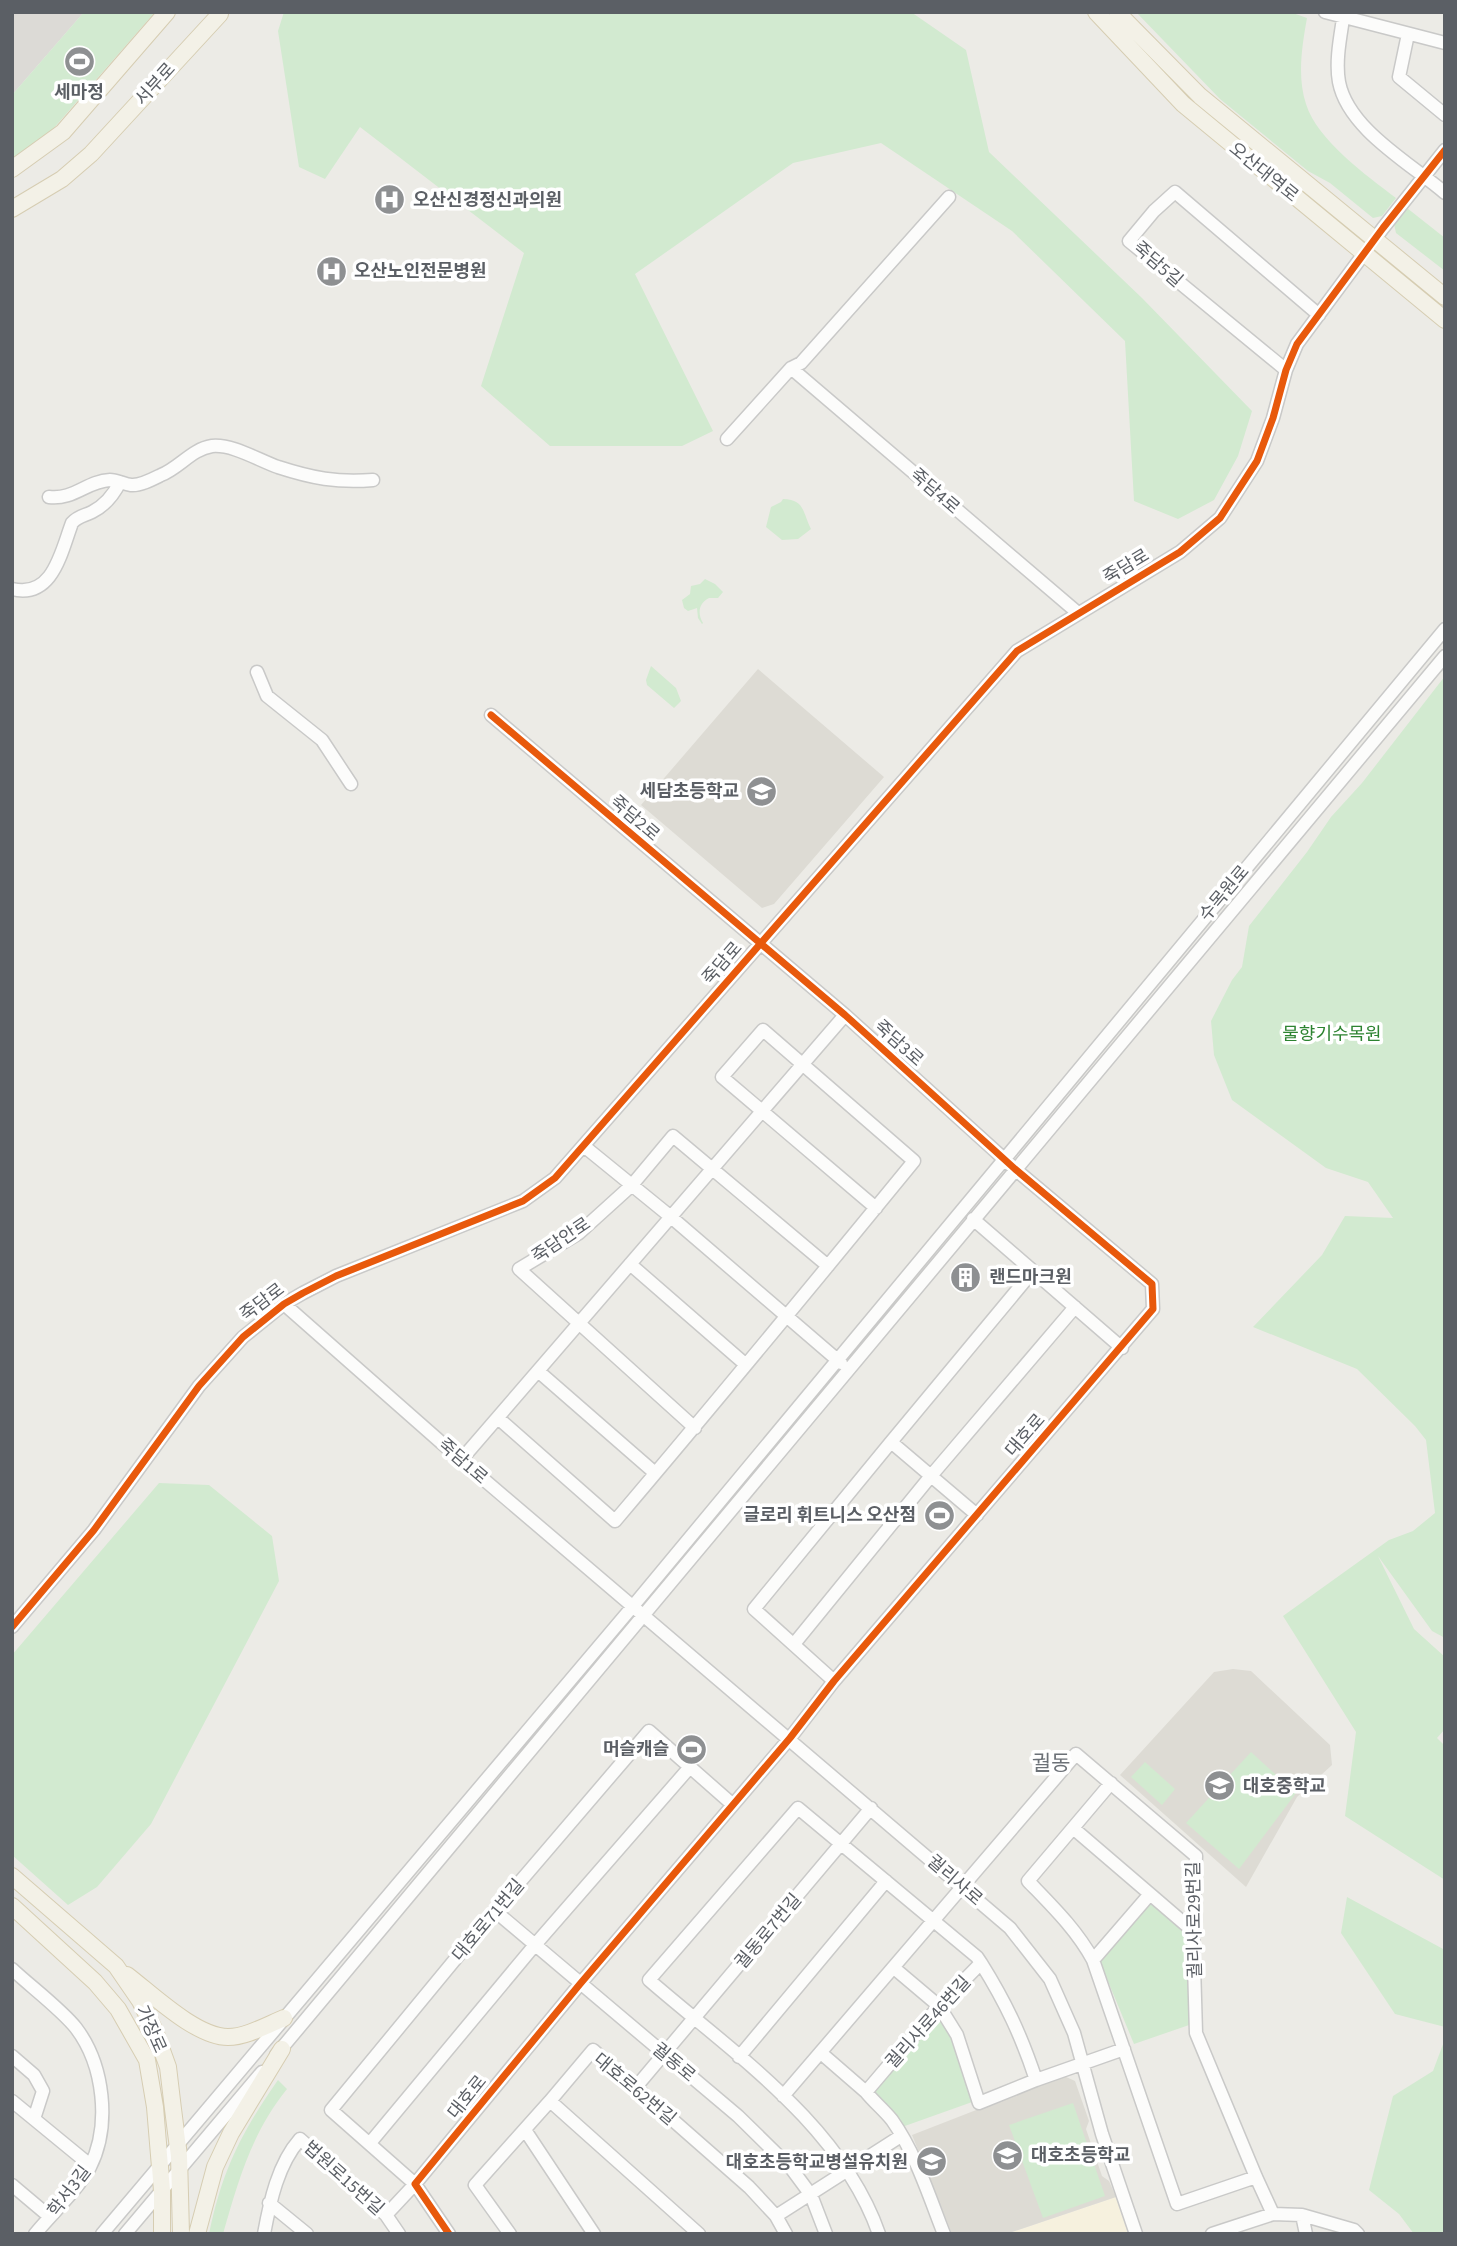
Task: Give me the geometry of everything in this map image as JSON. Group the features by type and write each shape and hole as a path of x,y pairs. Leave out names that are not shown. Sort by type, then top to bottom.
{"main road":[{"path":"12,169 63,132 167,12"},
{"name":"오산대역로","path":"1096,12 1183,104 1445,320"},
{"name":"오산대역로","path":"1117,12 1200,96 1445,297"},
{"name":"서부로","path":"12,209 62,179 91,154 220,14"},
{"name":"가장로","path":"12,1876 116,1966 140,2001 155,2031 168,2067 179,2170 181,2234"},
{"name":"가장로","path":"12,1906 95,1982 118,2008 147,2060 162,2191 162,2234"},
{"path":"116,1966 209,2034 239,2036 284,2018"},
{"path":"197,2234 215,2167 231,2133 282,2049"}],"street":[{"path":"1325,12 1445,43"},
{"path":"1343,15 1338,72 1351,112 1372,135 1445,193"},
{"path":"1408,34 1399,77 1445,115"},
{"name":"죽담로","path":"12,1627 94,1530 199,1386 243,1337 284,1304 336,1276 523,1201 555,1178 1017,651 1180,552 1220,518 1257,461 1297,344 1445,150"},
{"name":"죽담5길","path":"1286,370 1129,241 1154,211 1175,192 1319,314"},
{"path":"727,439 791,368 802,363 948,197"},
{"name":"죽담4로","path":"791,368 1078,613"},
{"path":"49,497 63,499 81,489 109,480 134,485 165,474 198,450 223,446 317,478 342,482 373,480"},
{"path":"12,589 22,591 37,588 50,578 72,523 76,518 105,503 120,482"},
{"name":"수목원로","path":"158,2167 633,1606 1445,629"},
{"name":"수목원로","path":"179,2170 1445,656"},
{"path":"257,672 267,696 322,740 351,784"},
{"name":"죽담2로","path":"491,715 759,944"},
{"name":"죽담3로","path":"759,944 845,1015 1015,1169"},
{"path":"461,1460 845,1015"},
{"path":"498,1418 615,1521 695,1428 745,1364 787,1316 876,1208 914,1161 764,1030 722,1077 876,1208"},
{"name":"죽담안로","path":"695,1428 519,1269 579,1233 632,1185 673,1136 828,1266"},
{"path":"585,1146 849,1370"},
{"name":"대호로","path":"387,2216 790,1738 834,1681 1153,1309 1152,1284 1015,1169"},
{"path":"973,1219 1122,1348"},
{"path":"630,1264 745,1364"},
{"path":"834,1681 754,1609 1033,1270"},
{"name":"죽담1로","path":"284,1304 461,1460 645,1615"},
{"path":"794,1644 930,1477 1075,1307"},
{"path":"538,1371 655,1473"},
{"path":"891,1442 977,1516"},
{"name":"궐리사로","path":"645,1615 1010,1928 1050,1979 1074,2033 1102,2134 1136,2234"},
{"name":"대호로71번길","path":"415,2184 331,2110 495,1911 649,1731 732,1804"},
{"name":"궐리사로29번길","path":"963,1886 1076,1754 1196,1856 1193,1931 1196,2033 1273,2214"},
{"path":"370,2143 534,1946 690,1767"},
{"path":"1111,1783 1028,1881 1066,1919 1082,1939 1093,1960 1177,2204 1256,2177"},
{"path":"879,2234 848,2170 812,2124 649,1980 798,1808 978,1957 981,1963"},
{"name":"궐동로7번길","path":"636,2087 871,1808"},
{"path":"1073,1828 1193,1931"},
{"path":"739,2057 886,1881"},
{"path":"783,2096 963,1886"},
{"path":"1093,1960 1150,1894"},
{"name":"궐동로","path":"495,1911 738,2116 791,2168 811,2195 826,2234"},
{"name":"궐리사로46번길","path":"866,2092 939,2006 981,1963 1005,2001 1023,2039 1035,2080"},
{"path":"894,1968 939,2006 957,2035 979,2103 1124,2049"},
{"name":"학서3길","path":"12,1969 76,2028 93,2061 103,2090 99,2142 90,2165 76,2187 35,2234"},
{"name":"대호로62번길","path":"510,2234 475,2185 593,2050 750,2187 776,2216 786,2234"},
{"path":"821,2053 866,2092 891,2120 919,2170 944,2234"},
{"path":"12,2056 34,2075 43,2091 34,2119"},
{"path":"12,2101 90,2165"},
{"path":"550,2101 699,2234"},
{"path":"525,2130 594,2234"},
{"path":"776,2216 901,2136"},
{"name":"법원로15번길","path":"264,2234 269,2203 288,2152 300,2139 387,2216 399,2234"},
{"path":"102,2234 158,2167"},
{"path":"125,2234 179,2170"},
{"path":"415,2184 449,2234"},
{"path":"12,2185 50,2217"},
{"path":"269,2203 307,2234"},
{"path":"1215,2233 1273,2214 1302,2215 1354,2230 1358,2234"},
{"path":"1302,2215 1306,2234"}],"shaded area":[{"path":"12,12 84,12 12,95"},
{"name":"세담초등학교","path":"758,669 884,777 774,904 762,908 641,805"},
{"name":"대호중학교","path":"1233,1669 1251,1671 1330,1745 1332,1765 1297,1797 1246,1887 1120,1775 1214,1672"},
{"name":"대호초등학교","path":"1064,2076 1075,2081 1089,2121 1086,2129 1102,2176 1109,2181 1116,2197 1006,2234 952,2234 912,2135"},
{"path":"1116,2197 1128,2234 1006,2234"}],"green space":[{"name":"세마정","path":"84,12 155,12 12,176 12,95"},
{"path":"284,12 911,12 966,50 989,152 1142,298 1252,411 1238,456 1214,500 1178,519 1134,501 1125,341 1012,231 881,143 793,163 635,274 713,431 682,446 550,446 481,386 524,253 360,127 325,179 299,167 278,31"},
{"path":"1136,12 1290,12 1307,18 1301,72 1303,94 1312,117 1344,156 1396,198 1382,216 1373,218 1330,183 1308,171 1220,99"},
{"path":"1407,208 1445,238 1445,271 1396,233 1394,224"},
{"path":"783,499 799,504 811,529 798,539 782,540 766,527 771,507"},
{"path":"705,579 723,592 718,598 709,598 701,605 702,624 697,608 688,611 682,600 690,594 691,586 700,584"},
{"path":"651,666 676,688 681,701 674,708 647,685"},
{"name":"물향기수목원","path":"1445,676 1445,1638 1432,1631 1378,1556 1414,1629 1445,1657 1445,1729 1437,1738 1445,1746 1445,1880 1345,1816 1356,1732 1283,1616 1389,1540 1413,1531 1435,1513 1426,1440 1357,1369 1253,1327 1322,1255 1345,1216 1393,1218 1368,1182 1326,1168 1232,1100 1214,1055 1211,1021 1232,980 1242,967 1249,926 1331,817 1362,783"},
{"path":"159,1483 209,1485 272,1536 279,1581 151,1824 97,1887 68,1905 12,1855 12,1655"},
{"path":"1251,1752 1296,1793 1239,1869 1186,1823"},
{"path":"1145,1762 1175,1789 1162,1805 1131,1777"},
{"path":"1347,1897 1445,1950 1445,2027 1395,2014 1341,1933"},
{"path":"1150,1900 1188,1930 1192,2024 1134,2044 1100,1958"},
{"path":"937,2013 955,2038 975,2101 902,2127 873,2093"},
{"path":"1445,2039 1445,2234 1414,2234 1399,2214 1369,2190 1393,2096 1433,2071"},
{"path":"278,2080 287,2089 255,2140 223,2234 209,2234 220,2191 234,2153"},
{"path":"1073,2103 1105,2196 1043,2218 1009,2125"}],"cycle path":[{"path":"12,1627 94,1530 199,1386 243,1337 284,1304 336,1276 523,1201 555,1178 1017,651 1180,552 1220,518 1257,461 1297,344 1445,150"},
{"path":"449,2234 415,2184 580,1984 790,1738 834,1681 1153,1309 1152,1284 1015,1169 845,1015 491,715"}],"place":[{"name":"세마정","path":"79,62"},
{"name":"오산신경정신과의원","path":"390,200"},
{"name":"오산노인전문병원","path":"331,271"},
{"name":"세담초등학교","path":"762,791"},
{"name":"랜드마크원","path":"966,1277"},
{"name":"글로리 휘트니스 오산점","path":"939,1515"},
{"name":"머슬캐슬","path":"692,1749"},
{"name":"대호중학교","path":"1220,1786"},
{"name":"대호초등학교","path":"1008,2155"},
{"name":"대호초등학교병설유치원","path":"931,2162"}],"district":[{"name":"궐동","path":"1051,1763"}]}
